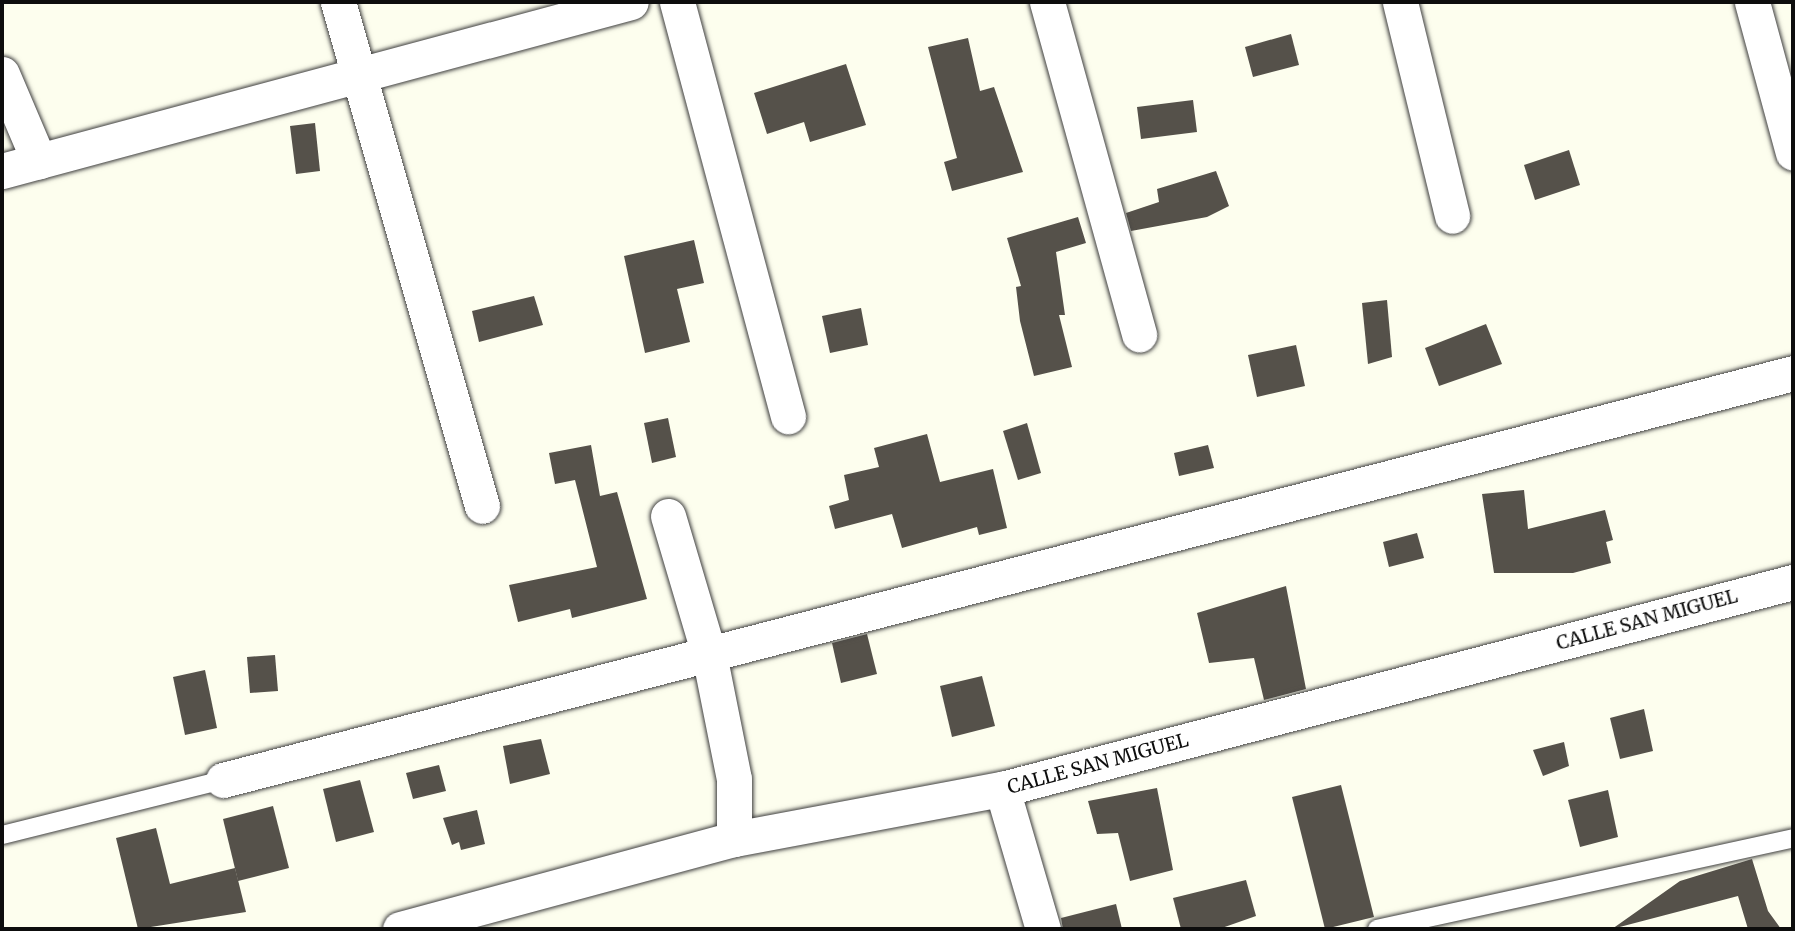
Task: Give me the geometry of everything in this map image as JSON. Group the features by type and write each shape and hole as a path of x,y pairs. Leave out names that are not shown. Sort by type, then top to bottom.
{"street":[{"path":"338,2 482,506"},
{"path":"2,171 631,2"},
{"path":"677,2 788,416"},
{"path":"1047,2 1139,334"},
{"path":"1400,2 1452,216"},
{"path":"1752,2 1793,153"},
{"path":"2,74 39,161"},
{"path":"223,780 1793,373"},
{"path":"668,516 709,654 734,779 734,839"},
{"name":"CALLE SAN MIGUEL","path":"400,929 734,839 1002,789 1793,582"},
{"path":"1002,789 1043,929"}],"lane":[{"path":"2,835 223,780"},
{"path":"1377,929 1793,838"}],"building":[{"path":"1291,34 1299,65 1253,77 1245,47"},
{"path":"968,38 980,91 994,87 1023,172 952,191 944,162 957,158 928,47"},
{"path":"846,64 866,125 810,142 804,122 767,134 754,93"},
{"path":"1193,100 1197,132 1141,139 1137,107"},
{"path":"315,123 320,171 296,174 290,126"},
{"path":"1569,150 1580,185 1535,200 1524,165"},
{"path":"1216,171 1229,206 1207,217 1131,231 1126,213 1159,202 1157,189"},
{"path":"1078,217 1086,243 1056,252 1065,315 1059,315 1072,367 1034,376 1020,321 1016,287 1021,286 1007,238"},
{"path":"694,240 704,283 677,289 690,342 645,353 624,256"},
{"path":"534,296 543,325 479,342 472,311"},
{"path":"1387,300 1392,357 1368,364 1362,303"},
{"path":"861,308 868,345 830,353 822,316"},
{"path":"1486,324 1502,364 1439,386 1425,348"},
{"path":"1296,345 1305,386 1257,397 1248,355"},
{"path":"668,418 676,457 652,463 644,423"},
{"path":"1027,423 1041,473 1018,480 1003,431"},
{"path":"927,434 940,482 993,469 1007,528 979,535 977,527 902,548 892,514 835,529 829,506 849,500 844,475 879,467 874,448"},
{"path":"591,445 600,496 617,492 647,599 572,618 570,609 518,622 509,585 597,567 575,480 555,484 549,453"},
{"path":"1208,445 1214,468 1179,476 1174,453"},
{"path":"1524,490 1528,529 1605,510 1613,540 1606,542 1611,563 1573,573 1494,573 1482,494"},
{"path":"1417,533 1424,558 1389,567 1383,542"},
{"path":"1286,586 1306,689 1264,700 1254,658 1209,663 1197,613"},
{"path":"867,634 877,674 841,683 832,643"},
{"path":"275,655 278,691 250,693 247,657"},
{"path":"205,670 217,728 185,735 173,677"},
{"path":"982,676 995,726 952,737 940,686"},
{"path":"1644,709 1653,751 1620,759 1610,718"},
{"path":"541,739 550,774 510,784 503,746"},
{"path":"1564,742 1569,766 1543,776 1533,750"},
{"path":"439,765 446,791 413,799 406,773"},
{"path":"360,780 374,832 336,842 323,789"},
{"path":"1341,785 1374,917 1325,929 1292,797"},
{"path":"1157,788 1173,870 1130,881 1118,833 1097,834 1088,801"},
{"path":"1608,790 1618,837 1580,847 1568,800"},
{"path":"273,806 289,868 238,881 223,819"},
{"path":"477,810 485,844 461,850 459,842 452,845 443,818"},
{"path":"156,828 170,884 235,868 246,912 138,929 116,838"},
{"path":"1752,859 1768,911 1781,929 1748,929 1738,896 1612,929 1680,881"},
{"path":"1246,880 1256,916 1219,929 1181,929 1173,898"},
{"path":"1116,904 1122,929 1063,929 1061,918"}]}
